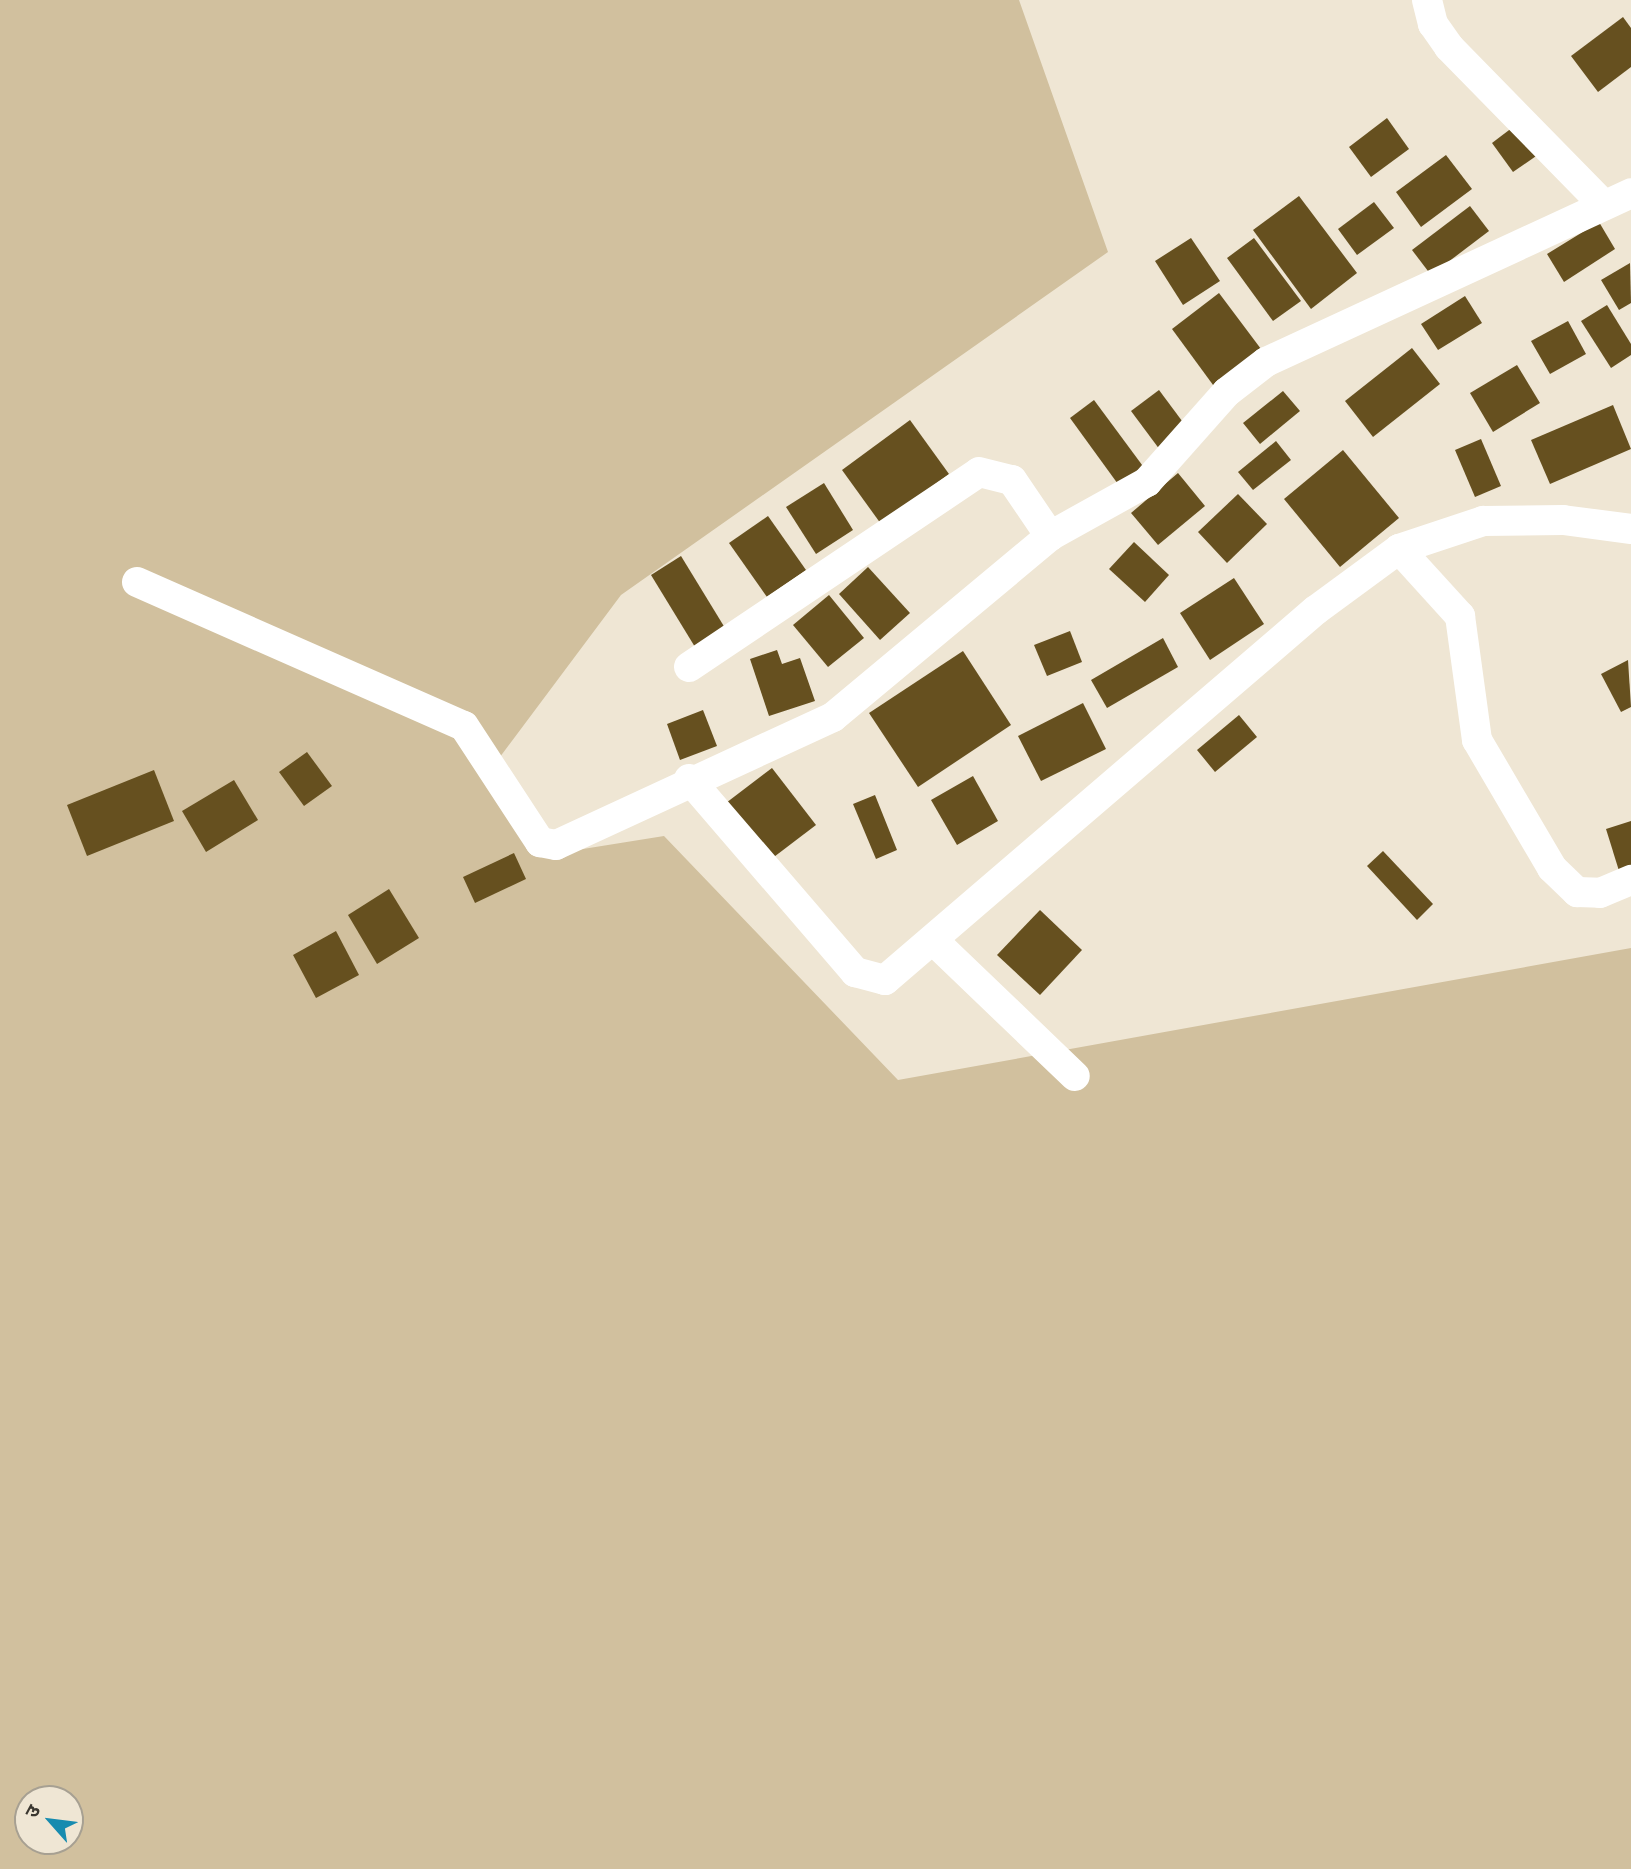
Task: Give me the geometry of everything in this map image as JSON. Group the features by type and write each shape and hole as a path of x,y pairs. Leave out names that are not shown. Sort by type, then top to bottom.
{"street":[{"path":"1427,0 1433,24 1449,47 1601,202"},
{"path":"137,582 464,726 544,845 556,845 689,779 833,717 1050,536 1147,482 1227,392 1266,362 1601,202 1631,193"},
{"path":"689,667 979,471 1012,480 1050,536"},
{"path":"689,779 855,972 885,980 934,941 1316,610 1399,549 1483,521 1563,520 1631,529"},
{"path":"1399,549 1460,616 1477,740 1552,868 1577,892 1600,893 1631,880"},
{"path":"934,941 1075,1076"}],"shaded area":[{"path":"0,0 1019,0 1108,252 621,595 494,765 558,853 664,836 898,1080 1631,948 1631,1869 0,1869"}],"building":[{"path":"1623,17 1631,28 1631,67 1598,92 1571,56"},
{"path":"1387,118 1409,149 1371,177 1349,147"},
{"path":"1517,124 1539,154 1513,172 1492,143"},
{"path":"1446,155 1472,189 1421,227 1396,192"},
{"path":"1299,196 1357,273 1311,309 1253,230"},
{"path":"1374,202 1394,228 1357,255 1338,229"},
{"path":"1470,206 1489,231 1431,275 1412,250"},
{"path":"1599,222 1615,249 1564,282 1547,254"},
{"path":"1191,238 1220,281 1183,305 1155,261"},
{"path":"1254,238 1301,301 1273,321 1227,258"},
{"path":"1630,263 1631,303 1619,310 1601,280"},
{"path":"1219,293 1264,353 1216,389 1172,329"},
{"path":"1465,296 1482,323 1438,350 1421,324"},
{"path":"1607,305 1631,344 1631,355 1611,368 1581,321"},
{"path":"1568,321 1586,354 1550,374 1531,341"},
{"path":"1412,348 1440,384 1373,437 1345,401"},
{"path":"1517,365 1540,403 1493,432 1470,393"},
{"path":"1159,390 1188,429 1160,450 1131,411"},
{"path":"1283,391 1300,411 1260,444 1243,423"},
{"path":"1094,400 1148,473 1123,491 1070,418"},
{"path":"1613,405 1631,449 1550,484 1531,440"},
{"path":"910,420 949,474 881,524 842,470"},
{"path":"1481,439 1501,486 1475,497 1455,450"},
{"path":"1276,441 1291,460 1253,490 1238,472"},
{"path":"1343,450 1399,518 1340,567 1284,499"},
{"path":"1178,473 1205,506 1158,545 1131,513"},
{"path":"824,483 853,530 816,554 786,507"},
{"path":"1238,494 1267,524 1227,563 1198,532"},
{"path":"768,516 806,570 767,597 729,543"},
{"path":"1134,542 1169,575 1145,602 1109,569"},
{"path":"681,556 725,628 695,647 651,575"},
{"path":"868,567 910,613 880,640 839,594"},
{"path":"1234,578 1264,624 1210,660 1180,613"},
{"path":"829,595 864,638 828,667 793,625"},
{"path":"1070,631 1082,662 1047,676 1034,645"},
{"path":"1163,638 1178,667 1107,708 1091,680"},
{"path":"777,650 782,664 800,658 815,701 769,716 750,659"},
{"path":"963,651 1011,725 918,787 869,713"},
{"path":"1628,660 1631,707 1621,712 1601,674"},
{"path":"1083,703 1106,749 1041,781 1018,736"},
{"path":"703,710 717,746 680,760 667,724"},
{"path":"1239,715 1257,737 1215,772 1197,750"},
{"path":"307,752 332,786 304,806 279,772"},
{"path":"772,768 816,825 766,863 722,806"},
{"path":"154,770 174,821 87,856 67,805"},
{"path":"973,776 998,821 957,845 931,800"},
{"path":"234,780 258,820 206,852 182,811"},
{"path":"875,795 897,850 876,859 853,804"},
{"path":"1631,821 1631,870 1620,874 1606,829"},
{"path":"1383,851 1433,904 1417,920 1367,866"},
{"path":"514,853 526,879 475,903 463,877"},
{"path":"389,889 419,938 377,964 348,915"},
{"path":"1040,910 1082,950 1040,995 997,955"},
{"path":"336,931 359,975 316,998 293,955"}]}
